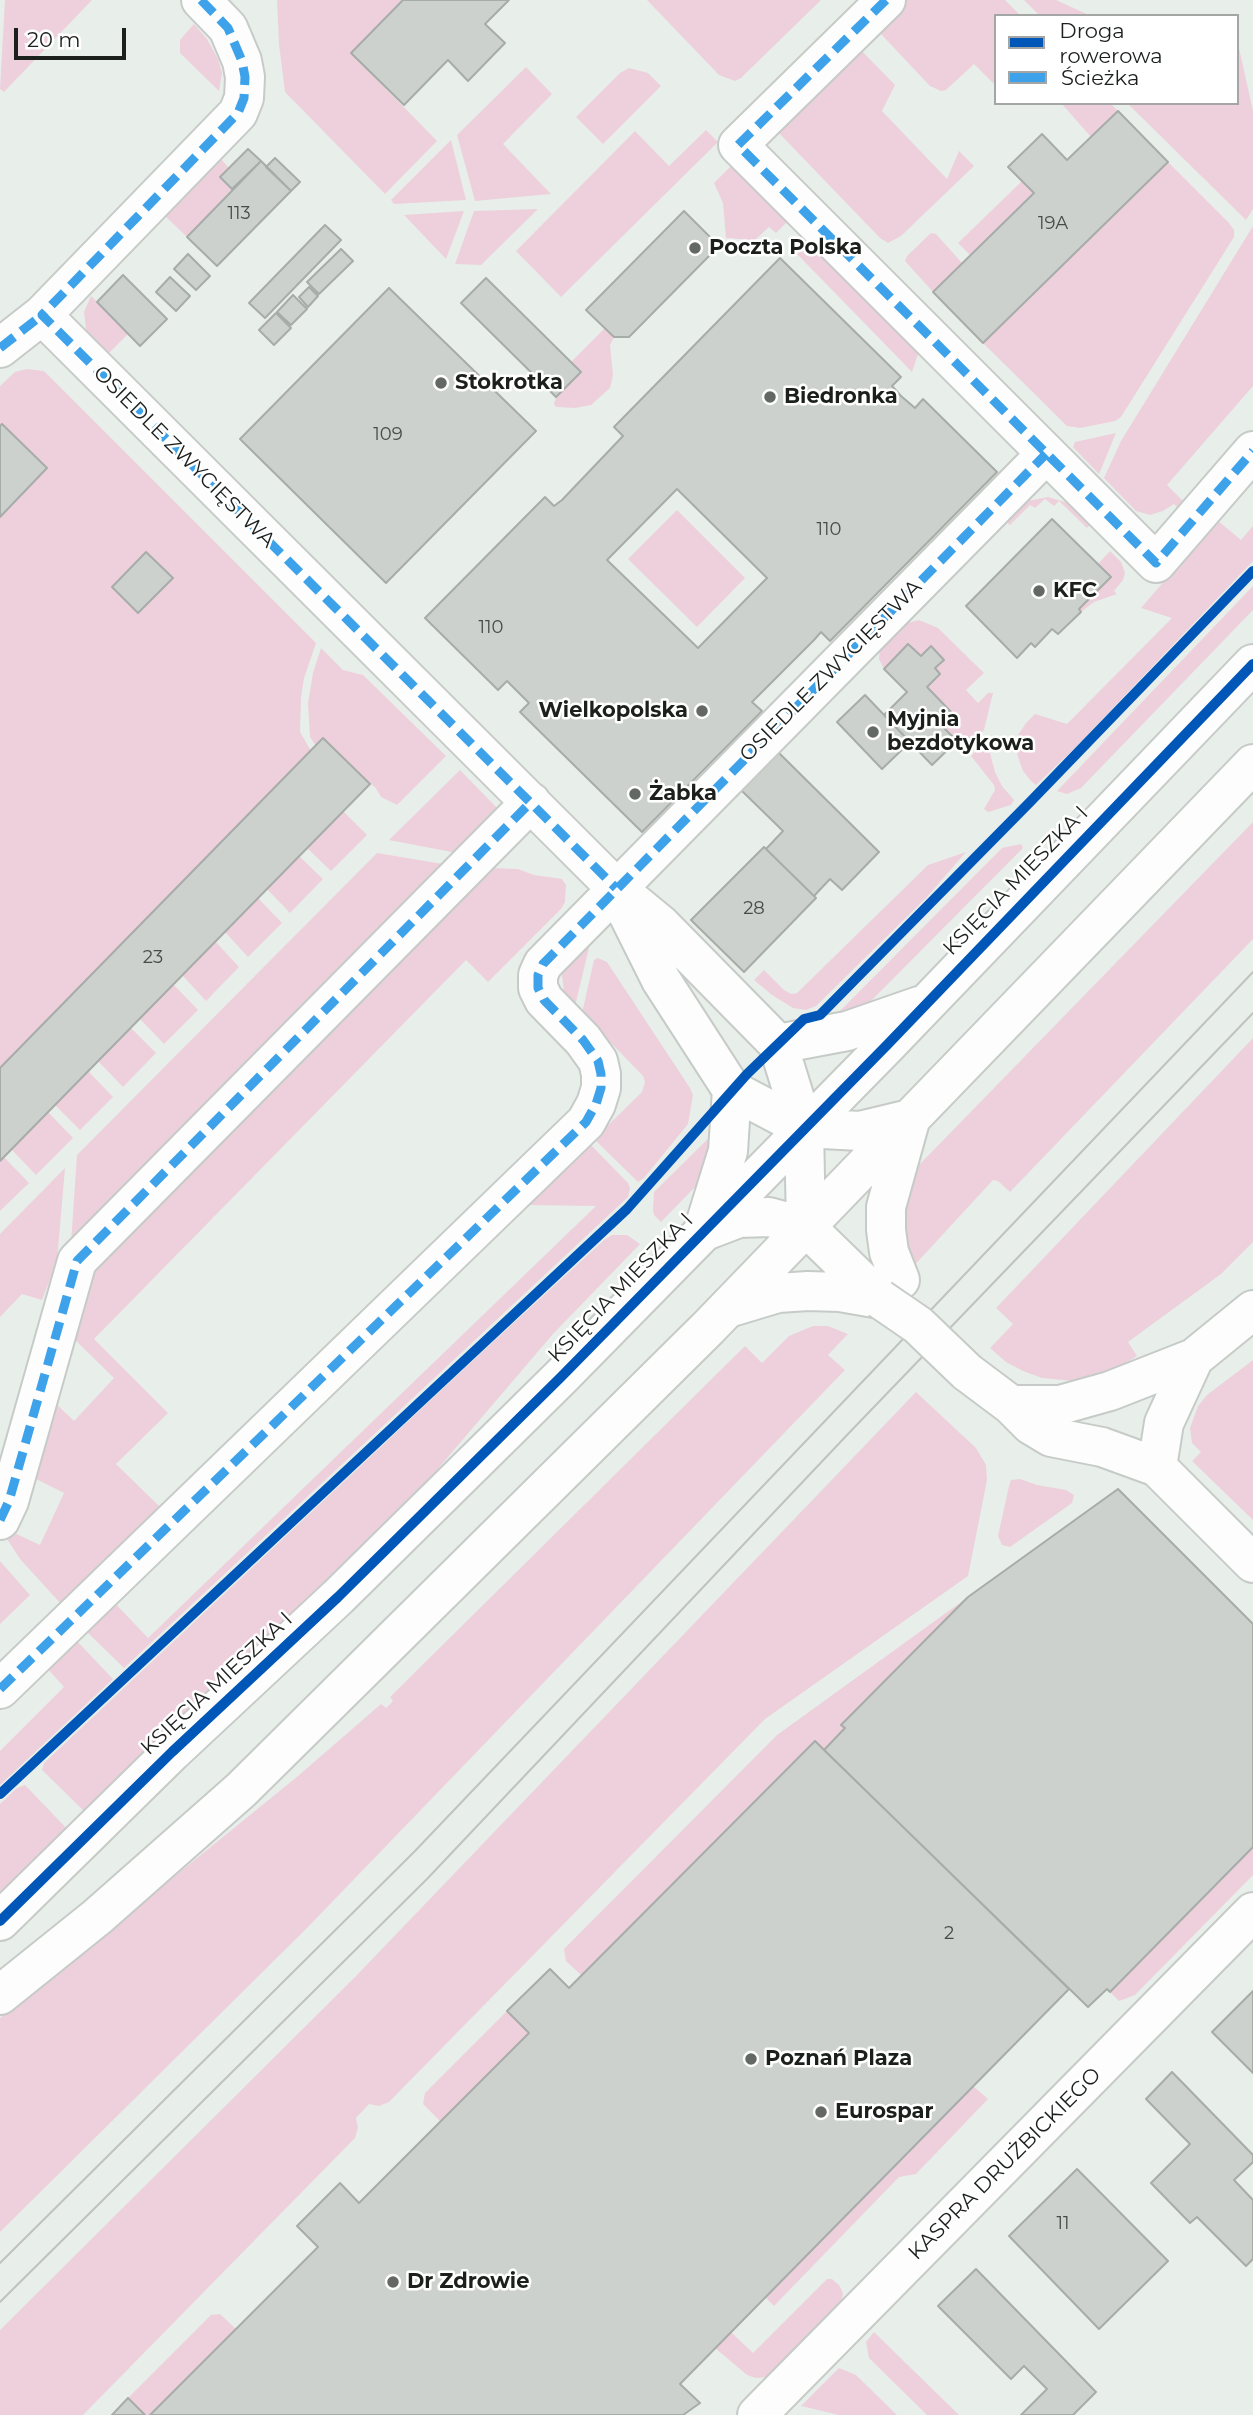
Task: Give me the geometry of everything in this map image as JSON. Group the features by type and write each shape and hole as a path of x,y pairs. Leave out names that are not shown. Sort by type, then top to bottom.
{"street":[{"path":"0,348 42,315 238,113 244,97 245,77 242,61 228,28 201,0"},
{"path":"886,0 738,145 1156,563 1253,451"},
{"name":"OSIEDLE ZWYCIĘSTWA","path":"42,315 616,888 661,925 778,1044"},
{"name":"OSIEDLE ZWYCIĘSTWA","path":"616,888 1046,454"},
{"name":"KSIĘCIA MIESZKA I","path":"0,1921 172,1752 338,1597 561,1377 1253,664"},
{"path":"0,1995 97,1917 241,1790 806,1227 1253,764"},
{"path":"0,1520 9,1501 77,1261 531,802"},
{"path":"0,1689 586,1122 601,1088 598,1061 583,1040 544,1000 538,988 538,975 542,964 556,948 616,888"},
{"name":"OSIEDLE ZWYCIĘSTWA","path":"616,888 661,980 732,1090"},
{"path":"806,1227 804,1128 778,1044 847,1031 925,1004"},
{"path":"703,1232 728,1151 732,1090 804,1128 860,1130 910,1119"},
{"path":"890,1289 886,1207 910,1119"},
{"path":"703,1232 738,1219 769,1217 806,1227 890,1289 918,1325 967,1372 1011,1405 1031,1425 1051,1437 1102,1447 1157,1467 1253,1563"},
{"path":"726,1308 778,1293 890,1289"},
{"path":"1011,1405 1076,1402 1110,1391 1194,1358 1253,1310"},
{"path":"1157,1467 1164,1423 1194,1358"},
{"name":"KASPRA DRUŻBICKIEGO","path":"757,2415 1253,1912"}],"shaded area":[{"path":"5,0 92,0 4,92 0,89"},
{"path":"277,0 403,0 351,53 437,141 385,194 285,92"},
{"path":"647,0 821,0 735,81 719,75"},
{"path":"901,0 1005,0 1019,14 994,14 994,84 974,64 946,90 941,91 930,86 879,29"},
{"path":"1024,0 1056,0 1087,14 1038,14"},
{"path":"194,24 207,39 218,59 222,73 219,91 180,53 180,40"},
{"path":"858,47 895,85 882,111 947,179 959,151 974,166 901,236 888,243 880,238 777,131"},
{"path":"1239,48 1253,111 1253,209 1246,220 1129,105 1239,105"},
{"path":"526,67 552,94 503,144 551,194 475,201 457,135"},
{"path":"629,68 648,73 661,86 603,144 576,117 620,73"},
{"path":"1063,105 1112,105 1118,111 1091,137"},
{"path":"706,130 718,142 561,297 516,251 635,131 669,166"},
{"path":"451,140 466,200 394,204 391,200"},
{"path":"221,159 229,168 220,177 232,189 187,237 165,216"},
{"path":"736,161 791,218 776,233 769,227 755,240 726,238 723,203 714,183"},
{"path":"1168,162 1229,223 1234,230 1234,237 1121,417 1115,421 1080,428 1067,426 983,343"},
{"path":"1022,181 1034,193 970,255 958,243"},
{"path":"538,209 481,265 455,264 474,211"},
{"path":"464,211 446,259 404,215"},
{"path":"1253,226 1253,386 1167,485 1186,504 1179,509 1174,504 1150,515 1136,511 1104,478 1121,441"},
{"path":"931,233 936,234 962,263 933,292 905,261"},
{"path":"813,238 916,346 918,354 912,372 797,254"},
{"path":"91,296 129,333 105,357 86,329 84,312"},
{"path":"605,328 614,337 610,345 613,375 610,388 591,405 556,407 556,397 581,372 571,362"},
{"path":"27,369 44,371 316,643 304,678 301,698 300,732 311,751 0,1068 0,517 47,469 0,426 0,386 15,372"},
{"path":"1116,433 1099,474 1073,447 1075,442"},
{"path":"1048,497 1068,503 1091,524 1087,528 1059,501 1054,506 1045,499 1035,508 1030,505 1010,525 1004,520 1027,501"},
{"path":"677,510 745,578 697,627 628,559"},
{"path":"1217,520 1241,540 1253,526 1253,561 1075,748 1036,785 1023,771 1017,754 1018,735 1026,723 1035,714 1067,724 1172,618 1141,608"},
{"path":"1110,551 1121,562 1125,573 1114,591 1117,594 1094,602 1081,612 1079,609 1110,577 1098,564"},
{"path":"1253,586 1253,610 1081,788 1067,794 1057,791"},
{"path":"919,620 938,628 984,673 966,690 978,703 988,693 993,693 984,730 965,750 944,728 955,717 927,687 940,675 935,668 944,660 931,646 921,656 908,644 884,669 879,659 880,647 900,625"},
{"path":"321,648 343,670 363,675 446,756 397,805 381,797 375,787 316,746 310,737 308,703"},
{"path":"992,735 990,753 995,772 1014,800 1011,805 988,812 984,809 995,790 994,785 971,756"},
{"path":"460,770 499,810 467,855 389,840"},
{"path":"343,811 367,835 331,871 307,848"},
{"path":"1253,822 1253,939 1010,1192 993,1180 911,1269 898,1241 912,1176 919,1165"},
{"path":"1021,844 1023,848 871,1001 857,1013 826,1025 1002,848"},
{"path":"966,852 926,898 816,1006 806,1010 793,1008 754,980 764,970 784,990 791,994 797,993 928,865"},
{"path":"377,853 455,866 70,1258 77,1155"},
{"path":"299,856 323,879 290,913 267,889"},
{"path":"490,868 518,869 534,875 562,879 566,885 565,902 488,982 466,960 94,1339 168,1413 116,1464 160,1507 61,1604 20,1559 7,1539 10,1531 40,1545 64,1493 30,1476 48,1396 74,1421 114,1378 65,1330 87,1273"},
{"path":"258,898 282,923 248,957 225,932"},
{"path":"215,941 239,967 206,1001 182,975"},
{"path":"583,948 589,948 575,1006 564,992 562,976 563,970"},
{"path":"598,958 607,962 693,1095 688,1124 638,1182 594,1139 642,1092 645,1082 643,1076 582,1013 594,960"},
{"path":"173,984 198,1010 164,1044 140,1019"},
{"path":"131,1028 156,1053 123,1087 98,1061"},
{"path":"1253,1038 1253,1242 1221,1274 1128,1342 1137,1356 1124,1364 1101,1374 1072,1381 1042,1378 1006,1362 990,1348 1013,1324 996,1308"},
{"path":"88,1071 113,1097 80,1130 55,1105"},
{"path":"48,1112 73,1138 36,1175 11,1149"},
{"path":"717,1130 701,1181 661,1222 654,1215 654,1192"},
{"path":"590,1144 628,1183 628,1197 124,1668 84,1629 113,1601 148,1638 596,1206 528,1205"},
{"path":"4,1157 29,1183 0,1211 0,1161"},
{"path":"65,1168 57,1261 42,1300 22,1294 0,1317 0,1234"},
{"path":"612,1235 627,1235 640,1244 553,1334 424,1485 89,1816 42,1770 44,1763 483,1351"},
{"path":"813,1326 828,1326 848,1334 828,1355 845,1370 307,1928 0,2232 0,2018 298,1776 381,1704 386,1708 393,1701 390,1697 745,1346 762,1363 789,1336"},
{"path":"1253,1360 1253,1520 1192,1461 1201,1452 1192,1443 1190,1428 1198,1406 1207,1395"},
{"path":"916,1392 976,1448 986,1465 987,1480 968,1576 765,1719 389,2102 379,2106 369,2104 356,2118 358,2128 355,2138 83,2415 0,2415 0,2330 356,1976"},
{"path":"1020,1479 1066,1490 1074,1495 1072,1503 1010,1547 1002,1545 998,1536 1011,1480"},
{"path":"0,1561 30,1595 0,1624"},
{"path":"968,1597 841,1724 845,1728 824,1750 814,1741 581,1975 566,1961 564,1949 777,1735"},
{"path":"74,1638 113,1679 0,1785 0,1751 64,1687 45,1666"},
{"path":"25,1785 72,1834 0,1905 0,1804 17,1788"},
{"path":"1253,1847 1253,1875 1135,1995 1119,2001 1110,1992"},
{"path":"507,2011 529,2033 441,2122 423,2104 425,2093"},
{"path":"973,2086 988,2099 916,2174 899,2177 774,2306 765,2297"},
{"path":"827,2279 832,2279 839,2285 843,2293 842,2301 775,2371 766,2377 747,2375 715,2348 731,2332 753,2353"},
{"path":"220,2314 236,2329 150,2415 145,2415 128,2398 211,2315"},
{"path":"874,2332 959,2415 927,2415 869,2358 866,2342"},
{"path":"839,2368 856,2375 897,2415 839,2415 801,2406"}],"building":[{"path":"403,0 509,0 485,24 505,43 468,81 448,60 404,105 351,53"},
{"path":"1118,111 1168,162 983,343 933,292 1034,193 1008,167 1042,134 1067,160"},
{"path":"248,149 261,161 232,189 220,177"},
{"path":"275,158 300,182 291,191 266,167"},
{"path":"261,161 291,191 217,266 187,237"},
{"path":"684,211 711,238 712,253 629,337 614,337 586,310"},
{"path":"325,225 341,240 265,318 249,303"},
{"path":"341,249 353,261 319,294 307,282"},
{"path":"188,254 210,276 196,290 174,269"},
{"path":"780,258 901,377 892,386 901,396 915,408 923,399 997,472 830,641 821,632 752,702 762,711 642,832 520,712 529,703 507,681 498,690 425,618 545,497 554,506 562,500 623,436 614,427","holes":["677,489 767,578 698,648 607,560"]},
{"path":"123,275 167,319 140,346 97,302"},
{"path":"170,277 190,296 176,311 156,292"},
{"path":"486,278 581,372 556,397 461,303"},
{"path":"309,287 318,296 308,307 299,297"},
{"path":"389,288 536,431 386,583 240,439"},
{"path":"293,295 307,309 291,325 277,312"},
{"path":"276,313 291,328 274,345 259,330"},
{"path":"2,424 47,468 0,517 0,426"},
{"name":"KFC","path":"1052,519 1111,577 1058,634 1052,629 1035,647 1031,643 1017,658 966,606"},
{"path":"146,552 173,578 138,613 112,587"},
{"path":"908,644 921,656 931,646 944,660 935,668 940,674 927,687 956,717 944,728 957,741 932,765 884,715 907,692 884,669"},
{"name":"Myjnia bezdotykowa","path":"865,695 910,742 882,769 837,722"},
{"path":"323,738 370,784 0,1161 0,1068"},
{"path":"778,752 879,852 842,890 830,879 814,896 766,849 783,831 741,790"},
{"path":"764,847 816,898 744,972 691,920"},
{"path":"1118,1489 1253,1624 1253,1847 1110,1992 1107,1989 1088,2007 824,1750 845,1728 841,1725 968,1597"},
{"name":"Poznań Plaza","path":"815,1741 1069,1989 680,2384 700,2403 683,2415 150,2415 318,2247 297,2226 340,2183 359,2203 529,2033 507,2011 550,1969 569,1988"},
{"path":"1253,1991 1253,2073 1212,2032"},
{"path":"1172,2072 1253,2155 1253,2162 1234,2180 1253,2200 1253,2259 1246,2266 1197,2217 1190,2223 1151,2183 1190,2144 1146,2099"},
{"path":"1077,2169 1168,2261 1099,2329 1009,2236"},
{"path":"976,2269 1096,2392 1073,2415 1021,2415 1047,2389 1024,2366 1011,2379 938,2306"},
{"path":"128,2398 145,2415 112,2415"}],"tram line":[{"path":"0,2263 414,1852 1253,972"},
{"path":"0,2302 427,1879 848,1434 1253,1013"}],"marked path":[{"path":"201,0 228,28 242,61 245,77 244,98 238,113 42,315 616,888"},
{"path":"886,0 738,145 1156,563 1253,451"},
{"path":"0,348 42,315"},
{"path":"0,1689 586,1122 601,1088 598,1061 583,1040 544,1000 538,988 538,975 543,964 1046,454"},
{"path":"0,1520 9,1501 77,1261 531,802"}],"cycle path":[{"path":"0,1794 627,1209 747,1074 804,1019 820,1015 1253,571"},
{"path":"0,1921 172,1752 338,1597 561,1377 887,1045 1253,664"}],"place":[{"name":"Poczta Polska","path":"695,248"},
{"name":"Stokrotka","path":"441,383"},
{"name":"Biedronka","path":"770,397"},
{"name":"KFC","path":"1039,591"},
{"name":"Wielkopolska","path":"702,711"},
{"name":"Myjnia bezdotykowa","path":"873,732"},
{"name":"Żabka","path":"635,794"},
{"name":"Poznań Plaza","path":"751,2059"},
{"name":"Eurospar","path":"821,2112"},
{"name":"Dr Zdrowie","path":"393,2282"}]}
